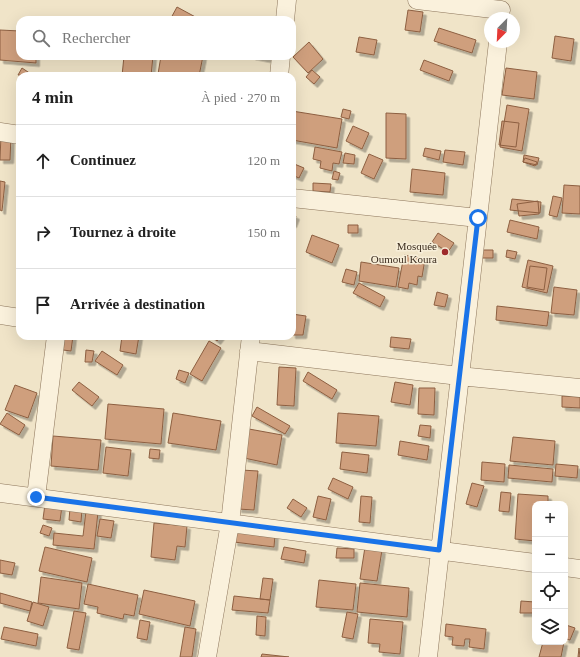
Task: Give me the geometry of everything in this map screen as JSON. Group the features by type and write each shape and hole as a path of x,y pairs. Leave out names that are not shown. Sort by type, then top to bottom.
{"street":[{"path":"285,16 287,0"},
{"path":"417,0 502,9"},
{"path":"428,657 497,48"},
{"path":"279,72 281,60"},
{"path":"0,132 16,134"},
{"path":"296,198 478,218"},
{"path":"0,315 16,317"},
{"path":"36,497 56,340"},
{"path":"207,657 230,523 250,343 459,376 580,388"},
{"path":"0,493 532,563"},
{"path":"568,567 580,569"}],"building":[{"path":"177,7 194,16 172,16"},
{"path":"408,10 423,12 420,32 405,30"},
{"path":"439,28 476,40 472,53 434,41"},
{"path":"0,30 16,31 16,60 36,60 36,63 0,60"},
{"path":"555,36 574,39 571,61 552,58"},
{"path":"359,37 377,40 374,55 356,52"},
{"path":"309,42 323,59 308,73 296,60 296,54"},
{"path":"124,60 153,60 151,72 122,72"},
{"path":"160,60 202,60 200,72 158,72"},
{"path":"424,60 453,71 449,81 420,70"},
{"path":"22,68 28,72 20,72"},
{"path":"506,68 537,72 534,99 502,95"},
{"path":"312,70 320,77 314,84 306,77"},
{"path":"507,105 529,109 522,151 500,147"},
{"path":"343,109 351,111 349,119 341,117"},
{"path":"296,112 342,119 337,148 296,141"},
{"path":"386,113 406,114 406,159 386,158"},
{"path":"502,121 519,123 516,147 499,145"},
{"path":"353,126 369,133 362,149 346,141"},
{"path":"1,134 11,135 10,160 0,160"},
{"path":"315,147 342,152 339,164 333,163 332,171 320,168 321,161 313,159"},
{"path":"425,148 441,151 439,160 423,156"},
{"path":"445,150 465,152 463,165 443,162"},
{"path":"345,153 355,155 354,164 343,163"},
{"path":"369,154 383,160 374,179 361,173"},
{"path":"524,155 539,158 537,165 523,162"},
{"path":"525,158 537,162 535,166 523,162"},
{"path":"296,165 304,168 299,178 296,177"},
{"path":"412,169 445,173 443,195 410,192"},
{"path":"334,171 340,173 338,180 332,179"},
{"path":"0,181 5,182 2,211 0,210"},
{"path":"313,183 331,184 330,192 313,191"},
{"path":"564,185 580,186 580,214 562,213"},
{"path":"553,196 562,198 557,217 549,215"},
{"path":"512,199 541,202 540,213 510,210"},
{"path":"538,201 539,214 519,216 517,204"},
{"path":"510,220 539,227 537,239 507,232"},
{"path":"348,225 358,225 358,233 348,233"},
{"path":"438,233 454,243 448,252 432,242"},
{"path":"312,235 339,245 332,263 306,252"},
{"path":"482,250 493,250 493,258 482,258"},
{"path":"507,250 517,252 515,259 506,257"},
{"path":"404,255 425,259 422,277 418,276 417,285 409,283 408,289 398,287"},
{"path":"528,260 553,266 547,293 522,287"},
{"path":"361,262 399,268 396,287 359,281"},
{"path":"530,266 547,268 544,290 527,287"},
{"path":"346,269 357,272 354,285 342,282"},
{"path":"359,283 385,297 380,307 353,293"},
{"path":"554,287 577,290 574,315 551,313"},
{"path":"437,292 448,295 445,307 434,305"},
{"path":"497,306 549,312 547,326 496,320"},
{"path":"296,315 306,316 303,335 296,335"},
{"path":"391,337 411,339 409,349 390,347"},
{"path":"64,340 72,340 71,351 63,350"},
{"path":"121,340 138,340 136,354 120,351"},
{"path":"209,341 221,348 202,381 190,374"},
{"path":"86,350 94,351 92,362 85,362"},
{"path":"102,351 123,365 117,375 95,361"},
{"path":"279,367 296,368 294,406 277,405"},
{"path":"179,370 189,373 185,383 176,379"},
{"path":"308,372 337,390 332,399 303,381"},
{"path":"79,382 99,397 92,406 72,390"},
{"path":"395,382 413,385 410,405 391,402"},
{"path":"15,385 37,393 28,418 5,410"},
{"path":"419,388 435,388 434,415 418,414"},
{"path":"562,396 580,397 580,408 562,407"},
{"path":"108,404 164,409 161,444 105,439"},
{"path":"257,407 290,426 285,434 252,416"},
{"path":"7,413 25,425 19,435 0,424"},
{"path":"173,413 221,421 216,450 168,443"},
{"path":"338,413 379,416 376,446 336,443"},
{"path":"420,425 431,426 430,438 418,436"},
{"path":"249,429 282,435 277,465 244,458"},
{"path":"53,436 101,440 98,470 51,466"},
{"path":"513,437 555,441 553,465 510,461"},
{"path":"400,441 429,446 427,460 398,455"},
{"path":"106,447 131,450 128,476 103,473"},
{"path":"150,449 160,450 159,459 149,458"},
{"path":"342,452 369,455 367,473 340,469"},
{"path":"482,462 505,464 504,482 481,480"},
{"path":"556,464 578,466 577,478 555,476"},
{"path":"509,465 553,469 552,482 508,478"},
{"path":"241,470 258,471 254,510 238,509"},
{"path":"333,478 353,487 348,499 328,489"},
{"path":"472,483 484,486 477,507 466,504"},
{"path":"501,492 511,493 509,512 499,511"},
{"path":"518,494 548,496 548,501 532,501 532,541 515,539"},
{"path":"318,496 331,499 326,520 313,517"},
{"path":"361,496 372,497 370,523 359,522"},
{"path":"293,499 307,508 301,517 287,508"},
{"path":"45,504 62,506 60,521 43,519"},
{"path":"70,508 82,509 81,522 69,520"},
{"path":"86,511 98,512 94,549 53,545 54,533 83,536"},
{"path":"100,519 114,521 111,538 97,536"},
{"path":"154,523 187,526 185,547 177,546 175,560 151,557"},
{"path":"43,525 52,528 49,536 40,533"},
{"path":"235,530 275,535 274,547 234,542"},
{"path":"45,547 92,558 87,582 39,571"},
{"path":"284,547 306,551 304,563 281,559"},
{"path":"365,547 382,550 377,581 360,579"},
{"path":"337,548 354,549 354,558 336,558"},
{"path":"0,560 15,563 12,575 0,573"},
{"path":"41,577 82,583 79,609 38,603"},
{"path":"263,578 273,579 270,600 260,599"},
{"path":"319,580 356,584 353,610 316,607"},
{"path":"360,583 409,588 407,617 357,612"},
{"path":"88,584 138,595 134,616 124,614 123,619 97,613 98,607 84,604"},
{"path":"144,590 195,601 190,626 139,614"},
{"path":"0,593 32,602 30,611 0,603"},
{"path":"234,596 270,600 268,613 232,610"},
{"path":"521,601 532,602 532,613 520,613"},
{"path":"33,602 49,607 43,626 27,621"},
{"path":"74,611 86,613 79,650 67,648"},
{"path":"347,612 358,614 353,639 342,637"},
{"path":"257,616 266,617 265,636 256,635"},
{"path":"370,619 403,622 400,654 379,652 380,644 368,643"},
{"path":"140,620 150,622 147,640 137,638"},
{"path":"446,624 486,629 484,649 469,647 470,639 465,639 464,646 452,645 453,637 445,636"},
{"path":"568,626 575,628 570,640 568,640"},
{"path":"4,627 38,634 36,646 1,639"},
{"path":"185,627 196,629 192,657 180,657"},
{"path":"542,645 563,645 561,657 539,657"},
{"path":"262,654 289,657 261,657"}],"place":[{"name":"Mosquée Oumoul Koura","path":"445,252"}],"route":[{"path":"36,497 439,550 478,218"}]}
